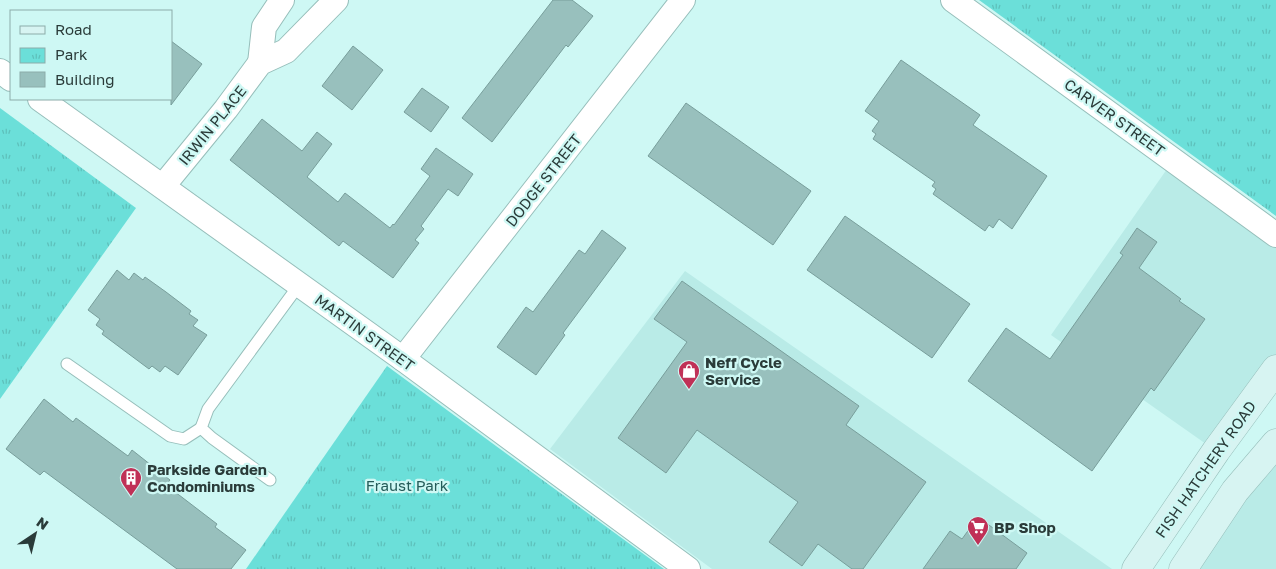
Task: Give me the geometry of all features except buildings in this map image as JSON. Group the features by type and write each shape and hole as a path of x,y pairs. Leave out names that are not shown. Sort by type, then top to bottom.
{"main road":[{"name":"FISH HATCHERY ROAD","path":"1136,569 1216,451 1276,369"},
{"path":"1183,569 1235,491 1276,443"}],"street":[{"name":"IRWIN PLACE","path":"260,63 264,27 282,0"},
{"name":"IRWIN PLACE","path":"162,186 226,110 260,63 286,51 336,0"},
{"name":"DODGE STREET","path":"402,359 683,0"},
{"name":"CARVER STREET","path":"953,0 1276,234"},
{"name":"MARTIN STREET","path":"41,100 299,284 688,569"}],"lane":[{"path":"67,364 170,436 184,439 202,428 208,408 299,284"},
{"path":"202,428 212,438 270,480"}],"shaded area":[{"path":"1174,159 1276,235 1276,369 1216,451 1051,335"},
{"path":"685,271 1112,569 712,569 550,449"},
{"path":"1276,443 1276,569 1183,569"}],"green space":[{"path":"979,0 1276,0 1276,216"},
{"path":"0,108 136,208 0,399"},
{"name":"Fraust Park","path":"387,366 664,569 246,569"}],"place":[{"name":"Neff Cycle Service","path":"689,390"},
{"name":"Parkside Garden Condominiums","path":"131,497"},
{"name":"BP Shop","path":"978,546"}]}
